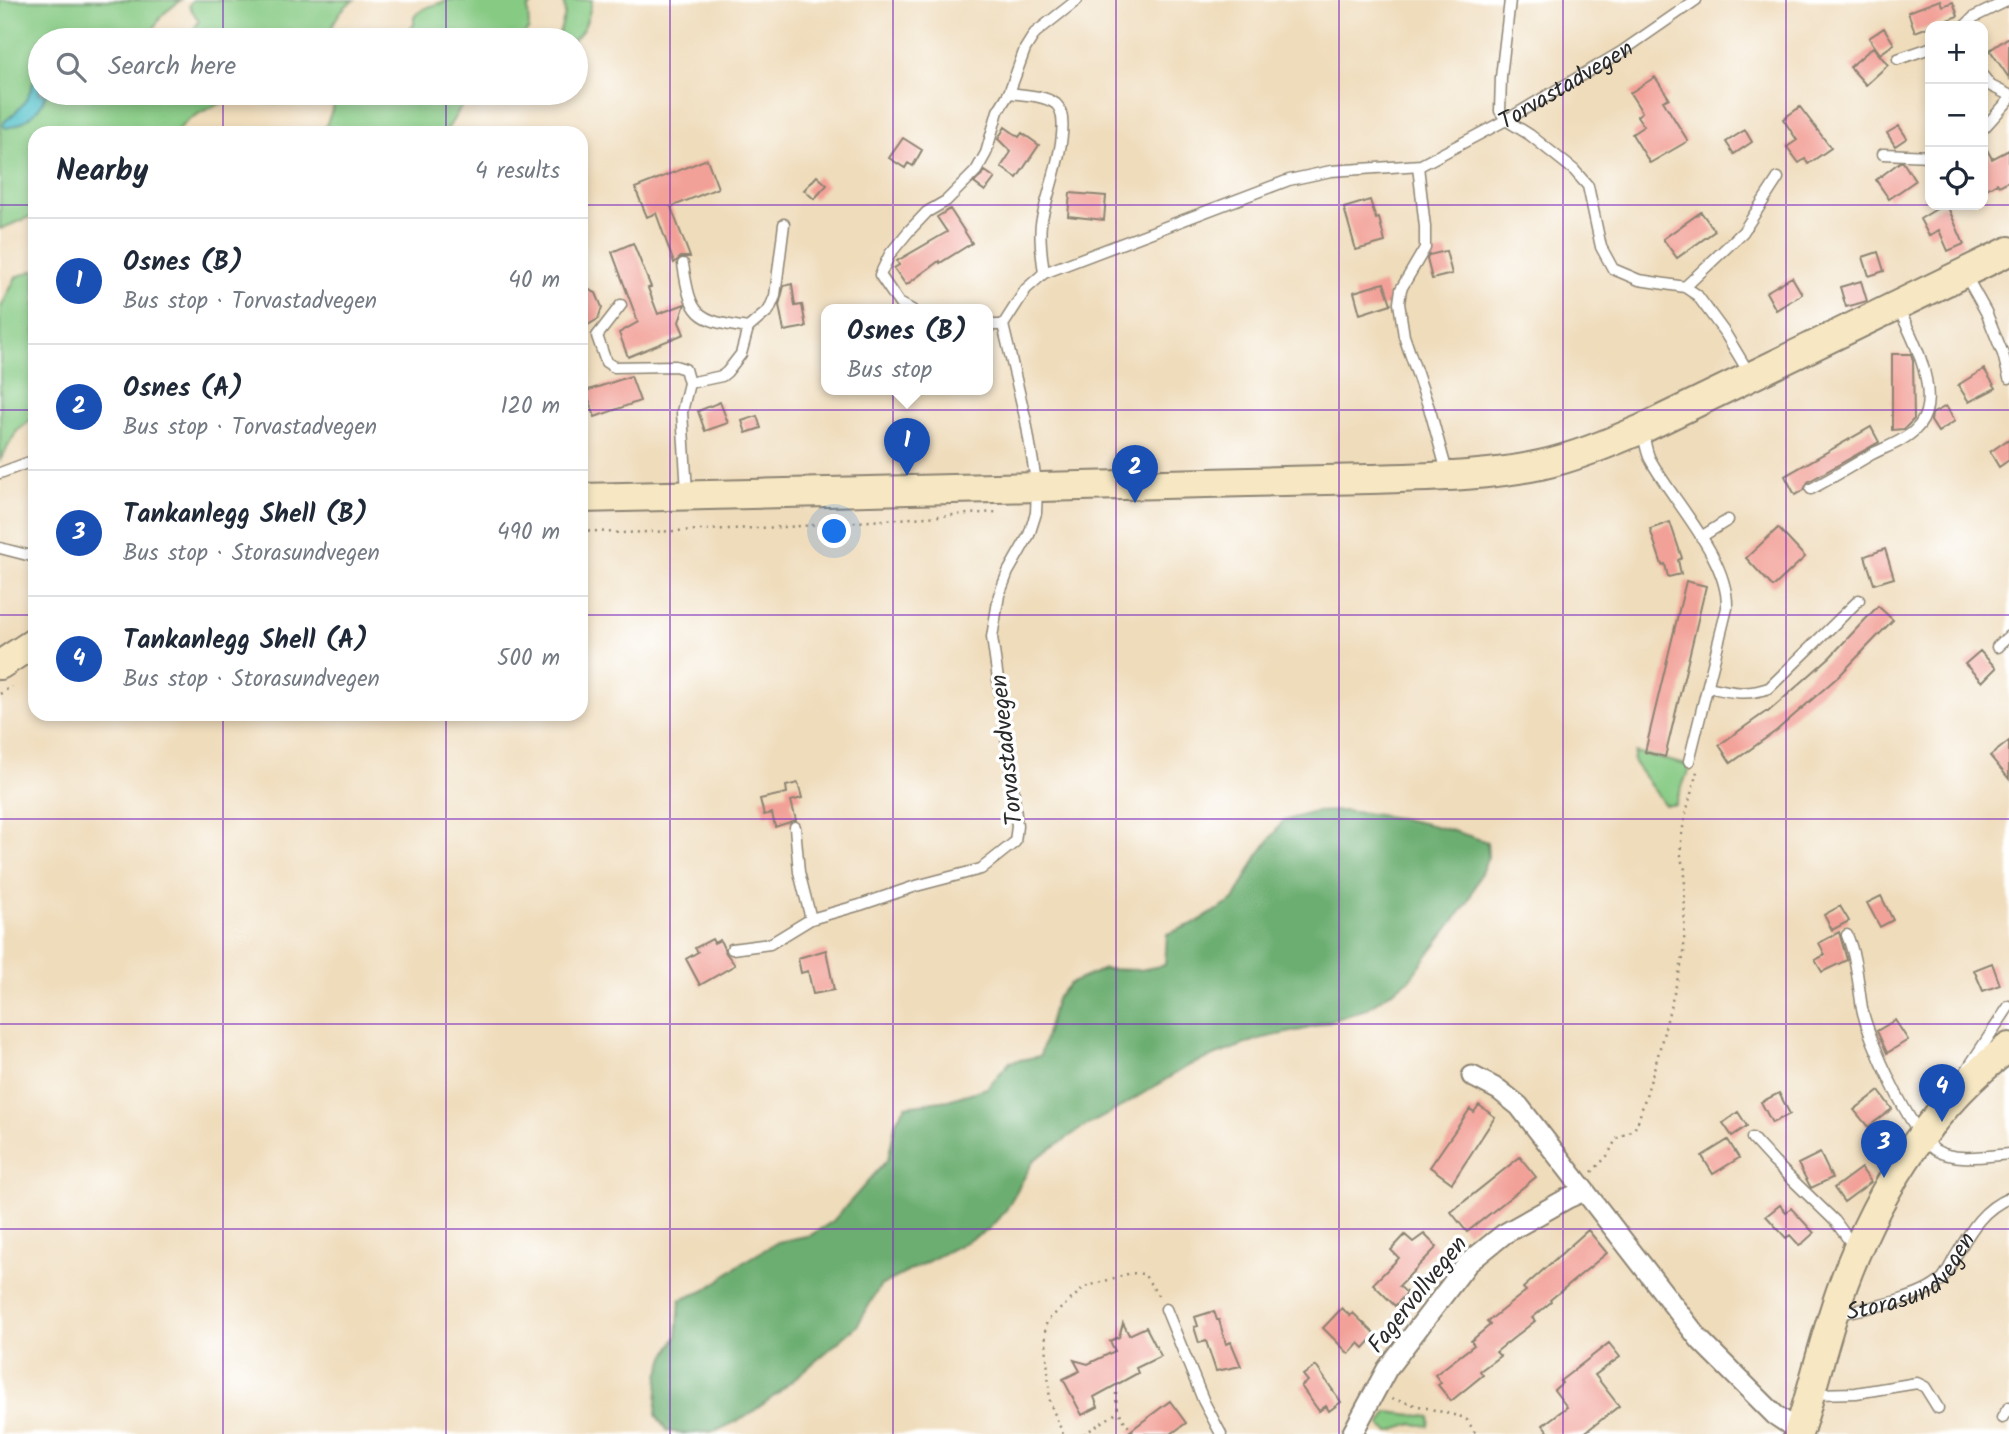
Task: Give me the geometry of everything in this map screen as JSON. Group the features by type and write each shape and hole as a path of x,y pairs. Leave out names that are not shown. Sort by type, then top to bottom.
{"main road":[{"path":"588,498 1448,476 1510,470 1551,462 1642,429 1965,272 2006,256"},
{"path":"0,665 28,647"},
{"name":"Storasundvegen","path":"1798,1432 1857,1250 1885,1192 1921,1137 1962,1088 2009,1046"}],"street":[{"path":"1472,1076 1499,1090 1519,1106 1700,1339 1775,1415 1798,1432"},
{"name":"Fagervollvegen","path":"1352,1434 1387,1369 1468,1264 1504,1234 1568,1198 1581,1187"}],"lane":[{"path":"901,304 880,275 890,254 927,212 946,201 976,171 986,153 998,111 1009,93 1025,49 1035,33 1077,0"},
{"path":"993,325 1003,325 1026,289 1044,273 1289,180 1331,172 1418,166 1506,120 1500,111 1500,100 1510,0"},
{"name":"Torvastadvegen","path":"1685,287 1639,280 1613,269 1601,247 1588,186 1574,170 1530,135 1506,120 1621,52 1696,0"},
{"path":"1969,21 1973,16 2009,0"},
{"path":"1898,59 1925,50"},
{"path":"1988,82 2009,97 1988,123"},
{"path":"1009,93 1039,97 1056,105 1062,115 1062,134 1054,176 1040,227 1044,273"},
{"path":"1883,154 1925,156"},
{"path":"1418,166 1426,228 1425,248 1401,289 1399,303 1404,336 1431,414 1448,476"},
{"path":"1750,376 1710,311 1697,295 1685,287 1743,232 1778,178"},
{"path":"690,383 722,376 727,372 741,354 748,328 769,310 775,296 784,224"},
{"path":"682,264 691,304 697,314 711,321 748,328"},
{"path":"1965,272 1986,312 2003,354 2009,378"},
{"path":"621,304 597,336 606,362 614,367 675,366 685,369 690,383 682,412 687,495"},
{"path":"1811,489 1907,436 1917,429 1923,418 1928,396 1925,372 1916,343 1896,305"},
{"name":"Torvastadvegen","path":"732,949 770,944 811,919 981,869 1015,842 1017,826 1013,786 992,637 999,595 1008,572 1029,535 1036,513 1037,487 1026,421 1003,325"},
{"path":"1642,429 1649,457 1701,537 1723,578 1727,595 1727,608 1689,761"},
{"path":"0,473 28,463"},
{"path":"1701,537 1728,520"},
{"path":"0,548 28,554"},
{"path":"1708,687 1739,694 1769,688 1859,600"},
{"path":"1997,647 2009,636"},
{"path":"795,827 799,872 811,919"},
{"path":"1847,935 1857,967 1862,1011 1872,1041 1921,1137 1935,1150 1949,1156 2009,1154"},
{"name":"Storasundvegen","path":"1962,1088 1970,1062 2009,1006"},
{"name":"Storasundvegen","path":"1752,1138 1774,1163 1835,1221 1857,1250"},
{"name":"Storasundvegen","path":"1834,1315 1911,1295 1941,1280 1975,1223 1986,1211 2009,1198"},
{"path":"1166,1309 1204,1402 1221,1434"},
{"path":"1810,1394 1856,1393 1917,1383 1925,1387 1938,1408"},
{"path":"2003,1418 2009,1407"}],"path":[{"path":"1581,1187 1616,1139 1637,1125 1684,954 1685,869 1681,862 1682,846 1698,766 1689,761"},
{"path":"1063,1434 1049,1403 1045,1327 1048,1320 1085,1287 1132,1273 1140,1273 1148,1279 1166,1309"},
{"path":"1116,1393 1115,1405 1118,1412 1134,1434"},
{"path":"1372,1394 1462,1417 1476,1434"},
{"path":"1084,1434 1118,1412"}],"green space":[{"path":"0,0 181,0 162,15 154,28 28,28 28,105 216,105 182,126 28,126 28,218 0,229"},
{"path":"192,0 354,0 344,8 332,28 195,28 199,21 189,6"},
{"path":"448,0 536,0 528,9 529,28 410,28 414,25 414,17 427,7"},
{"path":"564,0 592,0 583,28 561,28 565,15"},
{"path":"334,105 462,105 449,126 326,126"},
{"path":"28,273 28,422 17,431 0,460 0,309 16,277"},
{"path":"1635,752 1690,766 1675,805 1665,805 1633,761"},
{"path":"1343,811 1416,822 1487,842 1488,857 1468,902 1409,980 1366,1009 1306,1029 1259,1039 1190,1065 1082,1128 1034,1160 1006,1210 987,1231 880,1286 857,1326 773,1397 744,1418 716,1431 687,1434 667,1431 656,1415 659,1376 665,1357 677,1336 680,1300 706,1290 739,1265 778,1242 811,1235 833,1221 888,1159 896,1121 906,1106 948,1100 987,1088 1010,1062 1040,1056 1056,999 1069,984 1104,969 1140,970 1165,965 1167,934 1195,923 1234,900 1257,857 1283,821 1314,812"},
{"path":"1388,1412 1430,1417 1429,1426 1413,1424 1389,1432 1380,1425"}],"water":[{"path":"28,96 28,105 41,105 19,124 6,128 3,126 4,122"}],"building":[{"path":"1940,0 1942,6 1953,2 1958,16 1945,21 1925,21 1925,28 1915,32 1908,12"},
{"path":"1884,28 1894,44 1880,54 1869,38"},
{"path":"2009,37 2009,78 1990,50"},
{"path":"1873,47 1888,65 1866,85 1850,67"},
{"path":"1655,77 1669,98 1663,101 1688,141 1650,163 1632,134 1644,126 1637,116 1642,112 1630,93"},
{"path":"1800,107 1831,148 1808,164 1805,159 1799,163 1787,147 1797,140 1783,119"},
{"path":"1899,126 1907,138 1895,146 1887,133"},
{"path":"1005,127 1019,137 1022,133 1039,145 1017,178 1001,167 1011,152 998,139"},
{"path":"1745,130 1752,142 1734,154 1726,142"},
{"path":"903,138 922,150 913,166 908,163 905,168 889,158"},
{"path":"2009,150 2009,181 1999,186 1997,183 1988,188 1988,151 1992,159"},
{"path":"707,159 718,188 671,207 690,257 681,257 674,263 656,213 647,217 635,188"},
{"path":"1903,162 1915,181 1889,199 1876,180"},
{"path":"985,171 995,178 985,191 974,183"},
{"path":"817,176 827,185 814,199 804,190"},
{"path":"1070,193 1106,196 1104,220 1068,216"},
{"path":"1370,200 1376,219 1379,218 1385,242 1356,250 1344,208"},
{"path":"950,209 972,243 940,263 939,261 906,285 894,268 899,265 897,261 947,232 937,217"},
{"path":"1935,210 1949,210 1964,244 1948,251 1939,230 1929,236 1920,219"},
{"path":"1701,212 1715,231 1677,258 1663,239"},
{"path":"633,243 651,287 648,288 658,314 685,304 679,322 684,334 628,357 619,333 638,322 612,252"},
{"path":"1446,251 1452,274 1432,279 1427,259 1429,255"},
{"path":"1878,252 1884,271 1869,276 1863,257"},
{"path":"1792,277 1802,294 1776,310 1766,292"},
{"path":"1861,281 1867,301 1846,307 1840,287"},
{"path":"1384,283 1391,304 1360,314 1354,292"},
{"path":"792,284 795,306 802,305 806,327 784,331 779,305 784,286"},
{"path":"588,289 596,293 602,307 598,319 588,325"},
{"path":"1892,354 1911,354 1914,419 1904,429 1892,430"},
{"path":"1984,369 1996,388 1969,402 1958,385"},
{"path":"631,376 640,401 595,417 588,390"},
{"path":"720,402 728,423 705,431 698,411"},
{"path":"1946,406 1955,421 1938,432 1931,421 1932,414"},
{"path":"757,416 761,428 746,433 742,421"},
{"path":"1871,427 1879,442 1808,482 1804,490 1795,495 1785,476"},
{"path":"2009,439 2009,460 1999,467 1990,452"},
{"path":"1670,522 1682,558 1678,560 1681,574 1668,577 1650,529"},
{"path":"1778,528 1805,557 1773,587 1746,558"},
{"path":"1885,549 1894,578 1874,584 1865,556"},
{"path":"1686,581 1706,586 1665,757 1645,752"},
{"path":"1878,606 1893,620 1840,675 1776,731 1731,763 1719,745 1768,712 1830,657"},
{"path":"1980,651 1996,668 1982,682 1965,664"},
{"path":"2009,741 2009,779 1990,756"},
{"path":"798,783 802,798 791,801 796,820 775,827 772,813 764,815 760,799 787,793 786,786"},
{"path":"1881,896 1893,920 1880,927 1867,903"},
{"path":"1840,906 1849,921 1832,930 1824,915"},
{"path":"1839,932 1847,960 1822,972 1815,960 1825,955 1819,943"},
{"path":"712,939 714,943 720,940 735,965 700,985 686,959 698,952 695,948"},
{"path":"826,950 834,990 813,994 808,971 801,973 798,958"},
{"path":"1992,963 2000,985 1983,991 1974,970"},
{"path":"1895,1020 1908,1040 1887,1053 1877,1031"},
{"path":"1879,1091 1892,1109 1868,1127 1854,1110"},
{"path":"1779,1093 1790,1114 1772,1123 1761,1102"},
{"path":"1479,1105 1495,1117 1452,1183 1430,1167 1470,1109 1474,1112"},
{"path":"1738,1112 1747,1126 1732,1136 1723,1123"},
{"path":"1728,1140 1739,1158 1713,1174 1702,1156"},
{"path":"1820,1153 1832,1178 1811,1188 1798,1164"},
{"path":"1520,1157 1536,1177 1467,1232 1451,1212"},
{"path":"1861,1168 1871,1182 1844,1202 1834,1188"},
{"path":"1780,1205 1786,1212 1791,1208 1814,1233 1803,1243 1799,1245 1790,1235 1786,1238 1766,1216"},
{"path":"1588,1230 1607,1253 1550,1300 1551,1302 1532,1318 1535,1321 1496,1352 1500,1356 1480,1371 1483,1375 1451,1401 1438,1385 1441,1383 1435,1375 1474,1345 1471,1341 1490,1325 1487,1322 1526,1291 1523,1288"},
{"path":"1424,1234 1437,1247 1399,1286 1407,1293 1395,1306 1373,1284 1399,1258 1391,1250 1405,1235 1413,1242"},
{"path":"1342,1308 1350,1316 1353,1313 1376,1335 1364,1348 1359,1343 1349,1354 1323,1328"},
{"path":"1214,1311 1226,1344 1231,1342 1241,1366 1216,1371 1206,1341 1199,1343 1194,1327 1198,1326 1195,1317"},
{"path":"1123,1323 1129,1335 1146,1327 1161,1356 1136,1368 1138,1373 1094,1397 1098,1407 1082,1415 1063,1379 1080,1371 1074,1360 1088,1364 1115,1351 1110,1341 1119,1337"},
{"path":"1609,1343 1620,1357 1595,1375 1619,1406 1583,1434 1550,1434 1543,1425 1567,1407 1554,1390 1562,1383 1560,1381"},
{"path":"1316,1366 1341,1402 1329,1411 1326,1406 1319,1411 1301,1386 1308,1381 1303,1375"},
{"path":"1170,1401 1186,1423 1171,1434 1126,1434"}],"place":[{"name":"Osnes (B)","path":"907,476"},
{"name":"Osnes (A)","path":"1135,503"},
{"name":"Tankanlegg Shell (A)","path":"1942,1122"},
{"name":"Tankanlegg Shell (B)","path":"1884,1178"}]}
